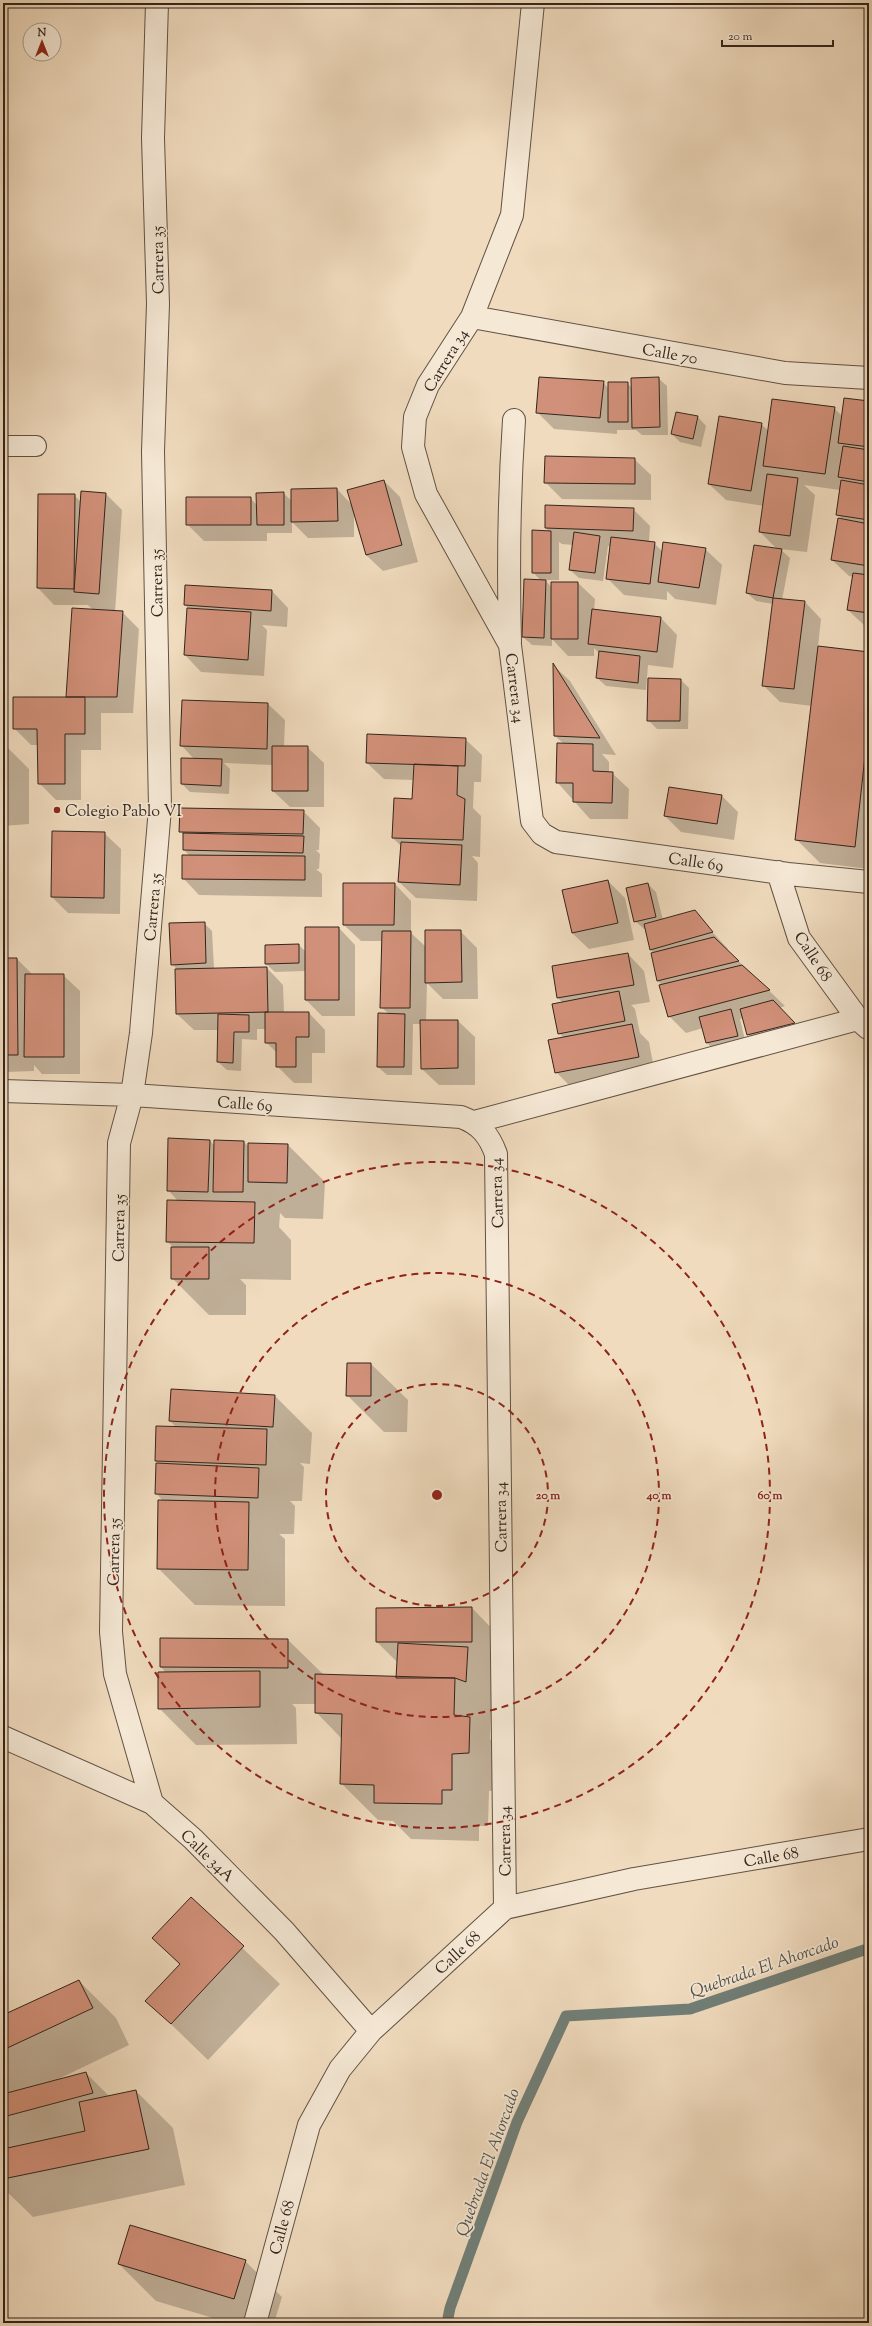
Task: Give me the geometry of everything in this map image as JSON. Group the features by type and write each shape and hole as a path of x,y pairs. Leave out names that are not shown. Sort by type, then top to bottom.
{"street":[{"name":"Carrera 35","path":"152,1803 115,1674 111,1632 119,1143 132,1095 141,1033 160,808 154,451 158,304 154,138 157,3"},
{"name":"Carrera 34","path":"532,821 510,645 426,494 413,447 415,417 428,384 472,317 512,215 533,3"},
{"name":"Calle 70","path":"472,317 785,373 869,378"},
{"path":"510,645 508,563 514,420"},
{"name":"Calle 69","path":"532,821 542,834 556,842 778,872 869,882"},
{"name":"Calle 68","path":"778,872 799,938 864,1024"},
{"path":"478,1126 864,1024"},
{"name":"Calle 69","path":"3,1091 132,1095 461,1117 478,1126"},
{"name":"Carrera 34","path":"478,1126 491,1140 496,1154 505,1908"},
{"name":"Calle 34A","path":"6,1742 152,1803 193,1839 284,1931 371,2031"},
{"name":"Calle 68","path":"255,2323 309,2125 340,2069 371,2031 505,1908 634,1879 869,1839"}],"lane":[{"path":"3,446 36,446"}],"building":[{"path":"539,377 604,381 600,418 536,413"},
{"path":"659,377 660,427 632,428 631,378"},
{"path":"608,382 628,382 628,422 608,422"},
{"path":"844,398 869,401 869,447 838,443"},
{"path":"772,399 835,407 825,474 763,466"},
{"path":"676,412 698,416 693,439 671,434"},
{"path":"719,416 762,423 751,491 708,484"},
{"path":"843,446 869,450 869,482 838,477"},
{"path":"545,456 635,458 635,484 544,483"},
{"path":"767,474 798,478 790,536 759,532"},
{"path":"384,480 402,545 366,555 347,490"},
{"path":"841,480 869,485 869,520 836,515"},
{"path":"337,488 338,521 291,522 291,489"},
{"path":"81,491 106,493 99,594 74,592"},
{"path":"284,492 284,525 257,525 256,493"},
{"path":"38,494 75,494 74,589 37,588"},
{"path":"186,497 251,497 251,525 186,525"},
{"path":"545,505 634,508 633,531 545,528"},
{"path":"838,518 869,524 869,566 831,560"},
{"path":"532,530 551,531 551,573 532,573"},
{"path":"574,532 600,536 595,573 569,570"},
{"path":"611,537 655,542 650,584 606,579"},
{"path":"663,542 706,548 699,588 658,582"},
{"path":"754,545 782,549 773,598 746,593"},
{"path":"853,573 869,575 869,613 847,610"},
{"path":"524,579 546,580 544,638 522,637"},
{"path":"551,582 578,582 578,639 551,639"},
{"path":"185,585 272,590 271,611 184,605"},
{"path":"773,598 805,601 794,689 762,686"},
{"path":"72,608 123,611 117,697 66,697"},
{"path":"187,608 251,612 248,660 184,655"},
{"path":"592,609 661,617 657,652 588,644"},
{"path":"818,646 869,652 869,720 855,847 795,840"},
{"path":"599,651 640,656 638,683 596,678"},
{"path":"553,663 600,738 554,736"},
{"path":"648,678 681,679 680,721 647,721"},
{"path":"13,697 85,697 85,734 65,734 65,784 38,784 37,729 13,729"},
{"path":"182,700 268,703 267,749 180,746"},
{"path":"367,734 466,738 465,766 366,763"},
{"path":"557,743 593,744 593,771 613,772 612,803 573,802 573,783 556,783"},
{"path":"272,746 308,746 308,791 272,791"},
{"path":"181,758 222,759 221,786 181,784"},
{"path":"414,764 458,766 457,795 465,799 463,840 392,838 394,798 412,799"},
{"path":"669,787 722,795 717,824 664,816"},
{"path":"180,808 304,810 303,834 179,832"},
{"path":"52,831 105,832 104,898 51,897"},
{"path":"183,833 304,836 303,853 183,850"},
{"path":"401,842 462,845 460,885 398,882"},
{"path":"182,855 305,856 305,880 182,879"},
{"path":"608,880 618,923 572,933 562,890"},
{"path":"343,883 395,883 394,925 343,925"},
{"path":"648,883 656,917 634,922 626,888"},
{"path":"695,910 713,932 650,950 644,924"},
{"path":"205,922 206,963 171,965 169,923"},
{"path":"305,927 339,927 339,1000 305,1000"},
{"path":"425,930 461,930 462,982 425,983"},
{"path":"382,931 411,931 410,1008 380,1008"},
{"path":"714,937 739,961 657,981 651,953"},
{"path":"299,944 299,963 265,964 265,945"},
{"path":"628,953 634,985 557,998 552,966"},
{"path":"3,958 17,958 18,1055 3,1055"},
{"path":"742,965 770,990 668,1017 659,985"},
{"path":"267,967 268,1012 176,1014 175,969"},
{"path":"25,974 64,974 64,1057 24,1057"},
{"path":"619,991 625,1021 558,1034 552,1004"},
{"path":"773,1000 795,1023 747,1035 740,1009"},
{"path":"731,1009 738,1036 706,1043 699,1017"},
{"path":"265,1012 309,1012 309,1037 296,1037 296,1067 276,1067 276,1043 265,1043"},
{"path":"378,1013 405,1014 404,1067 377,1067"},
{"path":"218,1014 249,1015 249,1032 234,1032 233,1063 217,1062"},
{"path":"420,1020 458,1020 458,1068 421,1069"},
{"path":"632,1024 639,1057 555,1073 548,1040"},
{"path":"168,1138 210,1140 208,1192 167,1191"},
{"path":"214,1140 244,1141 243,1192 213,1192"},
{"path":"248,1143 288,1144 287,1183 248,1182"},
{"path":"167,1200 255,1202 254,1243 166,1242"},
{"path":"171,1247 209,1247 209,1279 171,1279"},
{"path":"347,1363 371,1363 371,1396 346,1396"},
{"path":"171,1389 275,1395 273,1427 169,1421"},
{"path":"156,1426 267,1429 266,1465 155,1461"},
{"path":"156,1463 259,1468 258,1498 155,1494"},
{"path":"158,1500 249,1502 248,1570 157,1569"},
{"path":"472,1607 472,1642 376,1642 376,1608"},
{"path":"160,1638 288,1639 288,1668 160,1667"},
{"path":"398,1643 468,1647 466,1682 455,1678 396,1678"},
{"path":"260,1671 260,1707 158,1709 158,1672"},
{"path":"315,1674 455,1678 454,1715 470,1717 469,1753 452,1754 452,1790 442,1790 442,1804 374,1803 374,1785 340,1784 342,1714 315,1713"},
{"path":"191,1897 244,1946 171,2024 145,2001 180,1964 152,1938"},
{"path":"79,1980 93,2008 3,2050 3,2015"},
{"path":"86,2072 93,2093 3,2117 3,2094"},
{"path":"136,2090 149,2149 3,2179 3,2149 85,2131 79,2102"},
{"path":"130,2225 246,2260 234,2299 118,2264"}],"waterway":[{"name":"Quebrada El Ahorcado","path":"447,2323 450,2308 517,2122 566,2016 690,2009 864,1950 869,1951"}],"place":[{"name":"Colegio Pablo VI","path":"57,810"}]}
